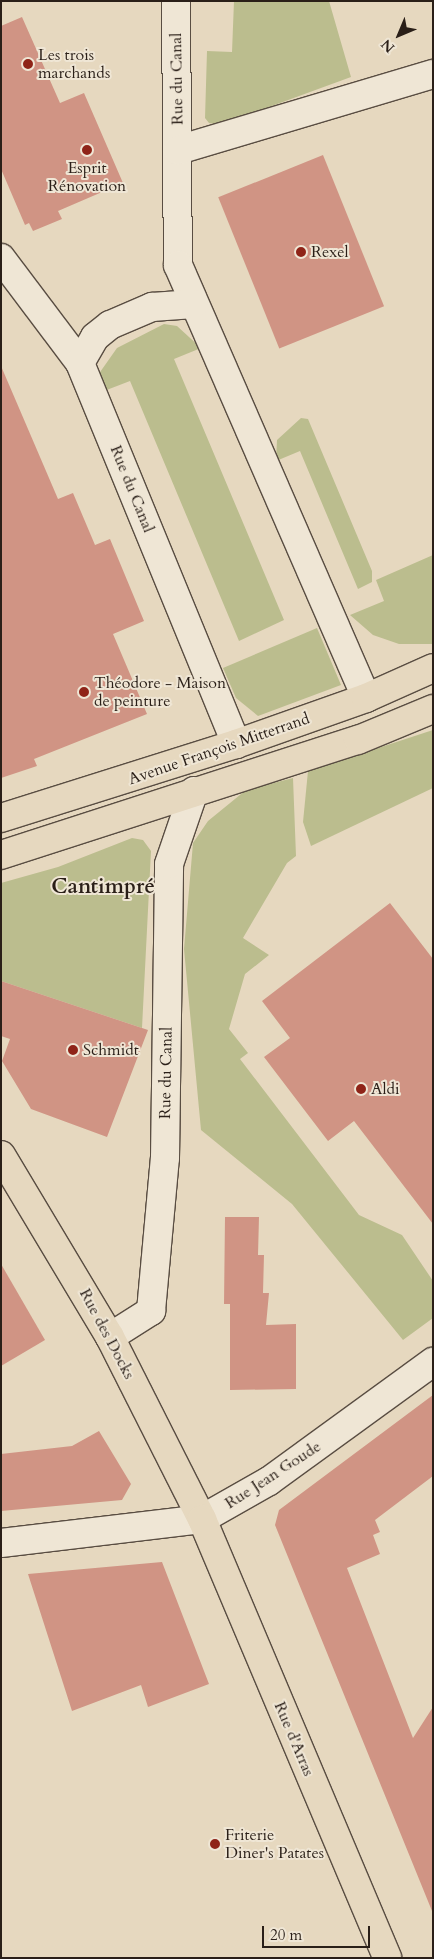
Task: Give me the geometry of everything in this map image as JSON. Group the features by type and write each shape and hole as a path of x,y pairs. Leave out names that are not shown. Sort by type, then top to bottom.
{"main road":[{"name":"Avenue François Mitterrand","path":"1,818 236,744 366,698 433,668"},
{"name":"Avenue François Mitterrand","path":"1,855 194,791 358,740 433,709"},
{"name":"Rue des Docks","path":"1,1155 110,1337 202,1519"},
{"name":"Rue d'Arras","path":"202,1519 387,1958"}],"street":[{"name":"Rue du Canal","path":"176,1 178,265 248,421 366,698"},
{"path":"178,150 433,74"},
{"name":"Rue du Canal","path":"1,258 80,363 236,744"},
{"path":"80,363 95,337 110,325 152,307 194,304"},
{"name":"Rue du Canal","path":"110,1337 151,1311 166,1158 169,864 194,791"},
{"name":"Rue Jean Goude","path":"1,1543 202,1519 269,1481 433,1362"}],"green space":[{"path":"234,1 329,1 351,77 220,125 209,123 205,118 207,51 232,52"},
{"path":"164,324 177,326 201,348 174,359 284,620 239,641 130,381 104,391 98,375 117,348"},
{"path":"301,418 308,419 372,571 372,582 358,589 300,451 276,461 277,440"},
{"path":"433,555 433,644 399,644 373,635 350,615 384,601 376,580"},
{"path":"317,628 341,685 258,716 236,698 223,668"},
{"path":"433,730 433,788 311,846 303,822 308,771"},
{"path":"293,778 296,856 287,863 243,938 269,955 245,974 229,1029 248,1053 240,1059 359,1215 402,1235 433,1281 433,1318 403,1340 292,1204 201,1130 184,949 193,843 208,821 246,790"},
{"path":"132,838 143,840 151,851 142,1028 1,981 1,883 58,867"}],"building":[{"path":"22,17 60,103 84,93 123,183 58,211 62,219 33,231 29,223 25,225 1,169 1,26"},
{"name":"Rexel","path":"323,155 384,306 279,348 218,197"},
{"path":"1,366 58,499 73,493 95,545 110,539 144,621 113,634 147,714 34,759 37,766 1,778"},
{"name":"Aldi","path":"390,903 433,959 433,1224 354,1121 328,1141 264,1057 290,1038 262,1001"},
{"name":"Schmidt","path":"1,981 148,1030 107,1137 31,1109 2,1061 10,1039 1,1036"},
{"path":"225,1217 259,1217 258,1255 264,1255 263,1293 269,1293 266,1325 296,1324 296,1389 230,1390 230,1304 224,1304"},
{"path":"1,1264 45,1340 1,1366"},
{"path":"433,1395 433,1476 375,1520 380,1532 373,1535 380,1554 347,1568 413,1738 433,1707 432,1911 275,1525 279,1510"},
{"path":"99,1431 131,1484 122,1500 1,1511 1,1454 72,1446"},
{"path":"162,1562 209,1684 148,1707 141,1685 72,1711 28,1574"}],"place":[{"name":"Les trois marchands","path":"28,64"},
{"name":"Esprit Rénovation","path":"87,150"},
{"name":"Rexel","path":"301,252"},
{"name":"Théodore - Maison de peinture","path":"84,692"},
{"name":"Schmidt","path":"73,1050"},
{"name":"Aldi","path":"361,1089"},
{"name":"Friterie Diner's Patates","path":"215,1844"}],"district":[{"name":"Cantimpré","path":"103,887"}]}
